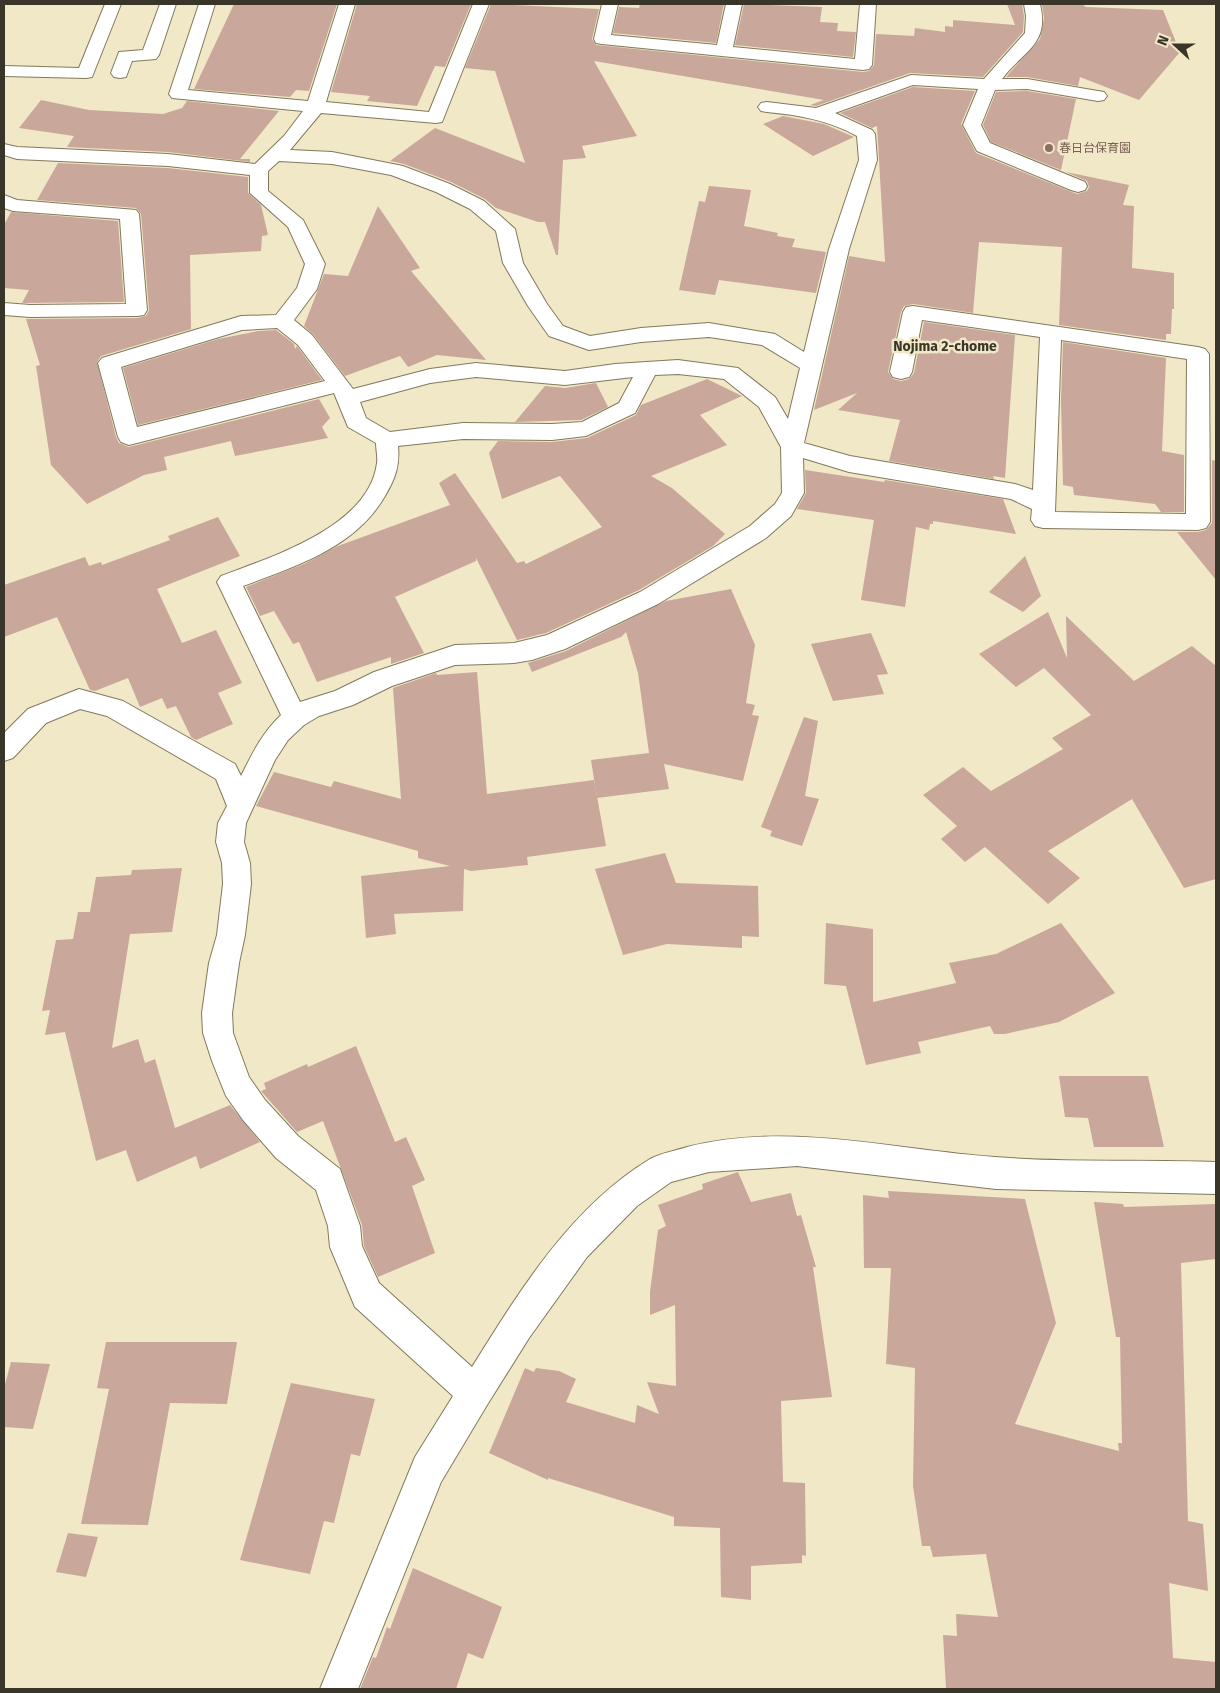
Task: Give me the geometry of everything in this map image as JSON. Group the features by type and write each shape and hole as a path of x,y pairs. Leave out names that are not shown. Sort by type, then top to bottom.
{"street":[{"path":"86,73 113,4"},
{"path":"4,72 86,73 118,80 125,56 150,55 168,4"},
{"path":"207,4 178,94 436,118 481,4"},
{"path":"282,321 307,289 315,264 296,224 259,193 259,170 290,140 315,108 347,4"},
{"path":"610,4 602,39 864,65 868,4"},
{"path":"724,51 734,4"},
{"path":"1032,4 1037,21 1028,43 1004,65 990,85 979,102 972,124 983,147 1078,186"},
{"path":"819,114 911,80 990,85 1027,84 1098,96"},
{"path":"475,1394 368,1295 346,1247 344,1226 329,1180 287,1147 254,1110 238,1086 227,1061 218,1033 216,1013 232,935 237,884 236,862 230,842 232,823 265,754 279,733 295,718 310,709 344,698 383,679 456,655 514,653 532,650 556,642 650,598 758,532 783,510 793,493 792,447 838,249 868,160 866,134 846,122 805,110 767,107"},
{"path":"5,152 168,160 259,170"},
{"path":"275,155 332,158 396,170 443,188 477,205 504,229 513,263 538,306 556,331 589,343 641,335 709,330 768,339 812,366"},
{"path":"4,201 13,205 129,214 137,310 30,311 4,309"},
{"path":"901,372 914,312 1051,332 1198,354 1207,387 1198,522 1043,520 1051,332"},
{"path":"648,369 627,408 586,429 552,432 463,431 387,440 356,422 344,392 305,340 282,321 241,323 109,363 129,437 344,392 430,376 476,370 565,378 615,371 678,367 730,373 767,402 792,447 849,464 1015,492 1043,504"},
{"path":"295,718 229,582 316,547 336,535 359,516 374,498 383,480 388,462 387,440"},
{"path":"4,750 37,716 80,699 114,708 226,772 240,804"},
{"path":"339,1689 428,1470 517,1326 575,1245 626,1195 663,1169 709,1157 797,1151 996,1173 1216,1178"}],"building":[{"path":"234,4 337,4 309,91 296,90 290,97 194,89"},
{"path":"357,4 471,4 445,67 435,66 417,106 367,101 370,96 331,92"},
{"path":"491,4 599,9 592,39 596,45 863,72 869,71 874,65 876,34 914,36 915,28 945,32 945,26 953,27 953,20 1015,25 1007,4 1022,4 1024,16 1023,32 983,77 910,73 816,106 810,105 824,100 594,61 637,136 582,146 586,158 563,160 558,255 556,255 545,222 538,222 496,208 485,199 451,182 404,164 390,161 435,128 525,163 495,71 465,68"},
{"path":"640,4 724,4 716,43 613,33 619,7 639,8"},
{"path":"744,4 822,7 820,22 838,23 837,31 856,32 853,57 735,45"},
{"path":"1042,4 1082,4 1086,7 1163,10 1180,52 1139,100 1080,77 1078,86 1027,77 1006,77 1040,39 1044,18"},
{"path":"913,87 975,91 961,124 976,153 1077,194 1087,191 1089,187 1087,181 1066,172 1129,185 1123,205 1134,206 1132,268 1174,273 1174,309 1172,309 1171,334 1166,334 1166,340 1059,325 1062,247 979,242 973,313 913,304 904,306 901,312 888,372 893,379 901,381 909,379 914,373 924,322 1015,335 1005,478 993,476 994,479 889,461 900,420 838,410 857,393 814,410 849,256 885,262 877,126 872,128 840,113"},
{"path":"1027,91 1076,99 1061,170 991,142 983,125 996,92"},
{"path":"41,100 89,110 163,114 182,108 187,101 279,111 240,159 250,159 250,162 168,152 67,147 74,136 19,128"},
{"path":"783,116 824,124 854,137 813,156 763,124"},
{"path":"58,163 168,168 248,177 248,193 261,205 268,235 262,236 261,251 190,255 191,329 101,356 97,362 119,443 129,447 319,399 330,418 322,427 328,438 235,456 231,441 164,457 167,470 144,475 87,504 51,465 36,366 40,365 26,319 137,318 146,316 149,310 141,214 136,208 37,200"},
{"path":"709,186 751,190 744,226 778,233 777,236 795,239 792,247 826,252 816,293 719,280 715,295 679,290 699,201 705,202"},
{"path":"378,206 420,268 411,271 486,360 437,355 408,367 400,356 345,376 313,334 304,326 324,274 348,276"},
{"path":"11,212 118,221 124,302 22,303 29,290 4,288 4,225"},
{"path":"276,330 294,344 295,349 297,346 322,380 138,425 123,368 218,339 258,331"},
{"path":"1063,342 1166,358 1162,451 1184,455 1184,512 1161,512 1155,504 1074,495 1073,487 1063,485 1061,400"},
{"path":"707,379 742,396 700,415 727,445 651,476 672,488 725,534 713,546 639,590 546,633 517,640 476,558 476,561 395,597 424,653 391,664 391,657 317,682 299,642 293,644 274,611 260,616 246,587 304,564 338,546 450,505 439,483 455,473 517,563 524,561 526,564 602,527 560,476 502,499 489,453 498,441 552,442 587,438 636,415 641,405"},
{"path":"596,383 608,407 581,420 515,422 545,386 565,388"},
{"path":"1212,460 1216,461 1216,580 1177,532 1206,530 1212,523"},
{"path":"805,470 884,482 885,480 1003,499 1016,534 933,521 933,524 930,524 929,530 916,527 905,607 861,600 874,520 797,509 806,493"},
{"path":"218,517 240,556 157,589 182,643 216,630 242,683 218,693 233,724 196,740 191,737 176,706 167,709 162,698 140,707 128,678 95,691 90,690 57,617 4,637 4,585 85,557 89,566 101,562 102,565 170,540 168,536"},
{"path":"1025,556 1041,596 1023,612 989,592"},
{"path":"731,589 755,645 746,703 755,705 752,715 759,716 743,781 664,764 669,789 597,798 591,760 649,753 638,673 626,632 621,637 532,672 528,663 566,651 666,601"},
{"path":"1048,612 1067,658 1066,616 1134,681 1192,646 1216,666 1216,879 1184,888 1132,799 1048,851 1080,878 1048,904 985,847 965,862 941,839 957,826 923,795 963,767 991,791 1063,749 1052,738 1091,715 1044,668 1016,687 979,654"},
{"path":"871,633 888,674 877,675 884,694 833,701 811,644"},
{"path":"477,672 487,794 594,780 606,846 527,857 528,865 471,871 464,869 463,911 394,914 396,934 366,938 361,876 450,866 418,858 418,851 256,806 274,772 331,787 334,781 401,799 393,688 436,673 437,675"},
{"path":"804,717 818,721 805,796 819,799 802,846 770,836 772,831 761,827"},
{"path":"665,853 676,883 758,886 759,937 742,936 742,948 667,944 623,955 595,869"},
{"path":"182,868 172,932 130,934 112,1048 138,1039 145,1063 155,1059 175,1128 230,1105 260,1142 200,1169 196,1156 137,1182 126,1150 96,1161 65,1032 45,1035 50,1010 42,1011 56,940 73,939 78,912 90,912 96,877 131,875 132,870"},
{"path":"826,923 873,929 873,1002 956,983 949,963 996,954 1061,923 1115,993 1059,1022 1005,1034 994,1034 990,1026 918,1042 921,1053 866,1065 846,986 824,984"},
{"path":"356,1046 395,1142 406,1137 425,1180 412,1186 435,1253 378,1277 364,1246 362,1225 323,1121 297,1132 261,1091 266,1089 264,1083 307,1064 308,1067"},
{"path":"1059,1076 1148,1076 1164,1147 1094,1147 1088,1118 1065,1117"},
{"path":"738,1172 751,1202 791,1193 797,1216 801,1215 816,1267 813,1267 832,1397 781,1401 783,1482 805,1483 806,1556 802,1555 802,1563 751,1566 751,1600 721,1597 720,1528 674,1526 674,1517 548,1478 548,1480 489,1453 525,1368 534,1372 536,1368 559,1371 576,1379 566,1402 635,1423 637,1405 659,1414 647,1382 676,1386 675,1305 650,1315 650,1292 658,1230 666,1226 658,1205 703,1189 702,1184"},
{"path":"888,1191 1025,1199 1056,1323 1015,1424 1119,1451 1118,1443 1122,1443 1120,1337 1116,1337 1094,1202 1123,1204 1124,1207 1216,1204 1216,1259 1181,1263 1188,1521 1203,1524 1208,1591 1169,1583 1173,1658 1216,1662 1216,1689 946,1689 943,1635 957,1636 956,1614 998,1617 986,1554 933,1557 930,1546 922,1546 913,1486 915,1368 886,1364 891,1268 864,1268 863,1195 889,1198"},
{"path":"106,1342 237,1342 227,1404 170,1403 148,1525 81,1524 109,1389 97,1388"},
{"path":"11,1362 50,1364 33,1429 4,1427 4,1388"},
{"path":"291,1383 375,1399 360,1456 351,1454 334,1523 324,1521 310,1574 240,1560"},
{"path":"68,1533 98,1537 86,1577 56,1572"},
{"path":"413,1568 502,1607 483,1659 468,1653 456,1689 360,1689 373,1657 376,1658 387,1627 390,1629"}],"place":[{"name":"春日台保育園","path":"1049,148"}],"district":[{"name":"Nojima 2-chome","path":"945,346"}]}
